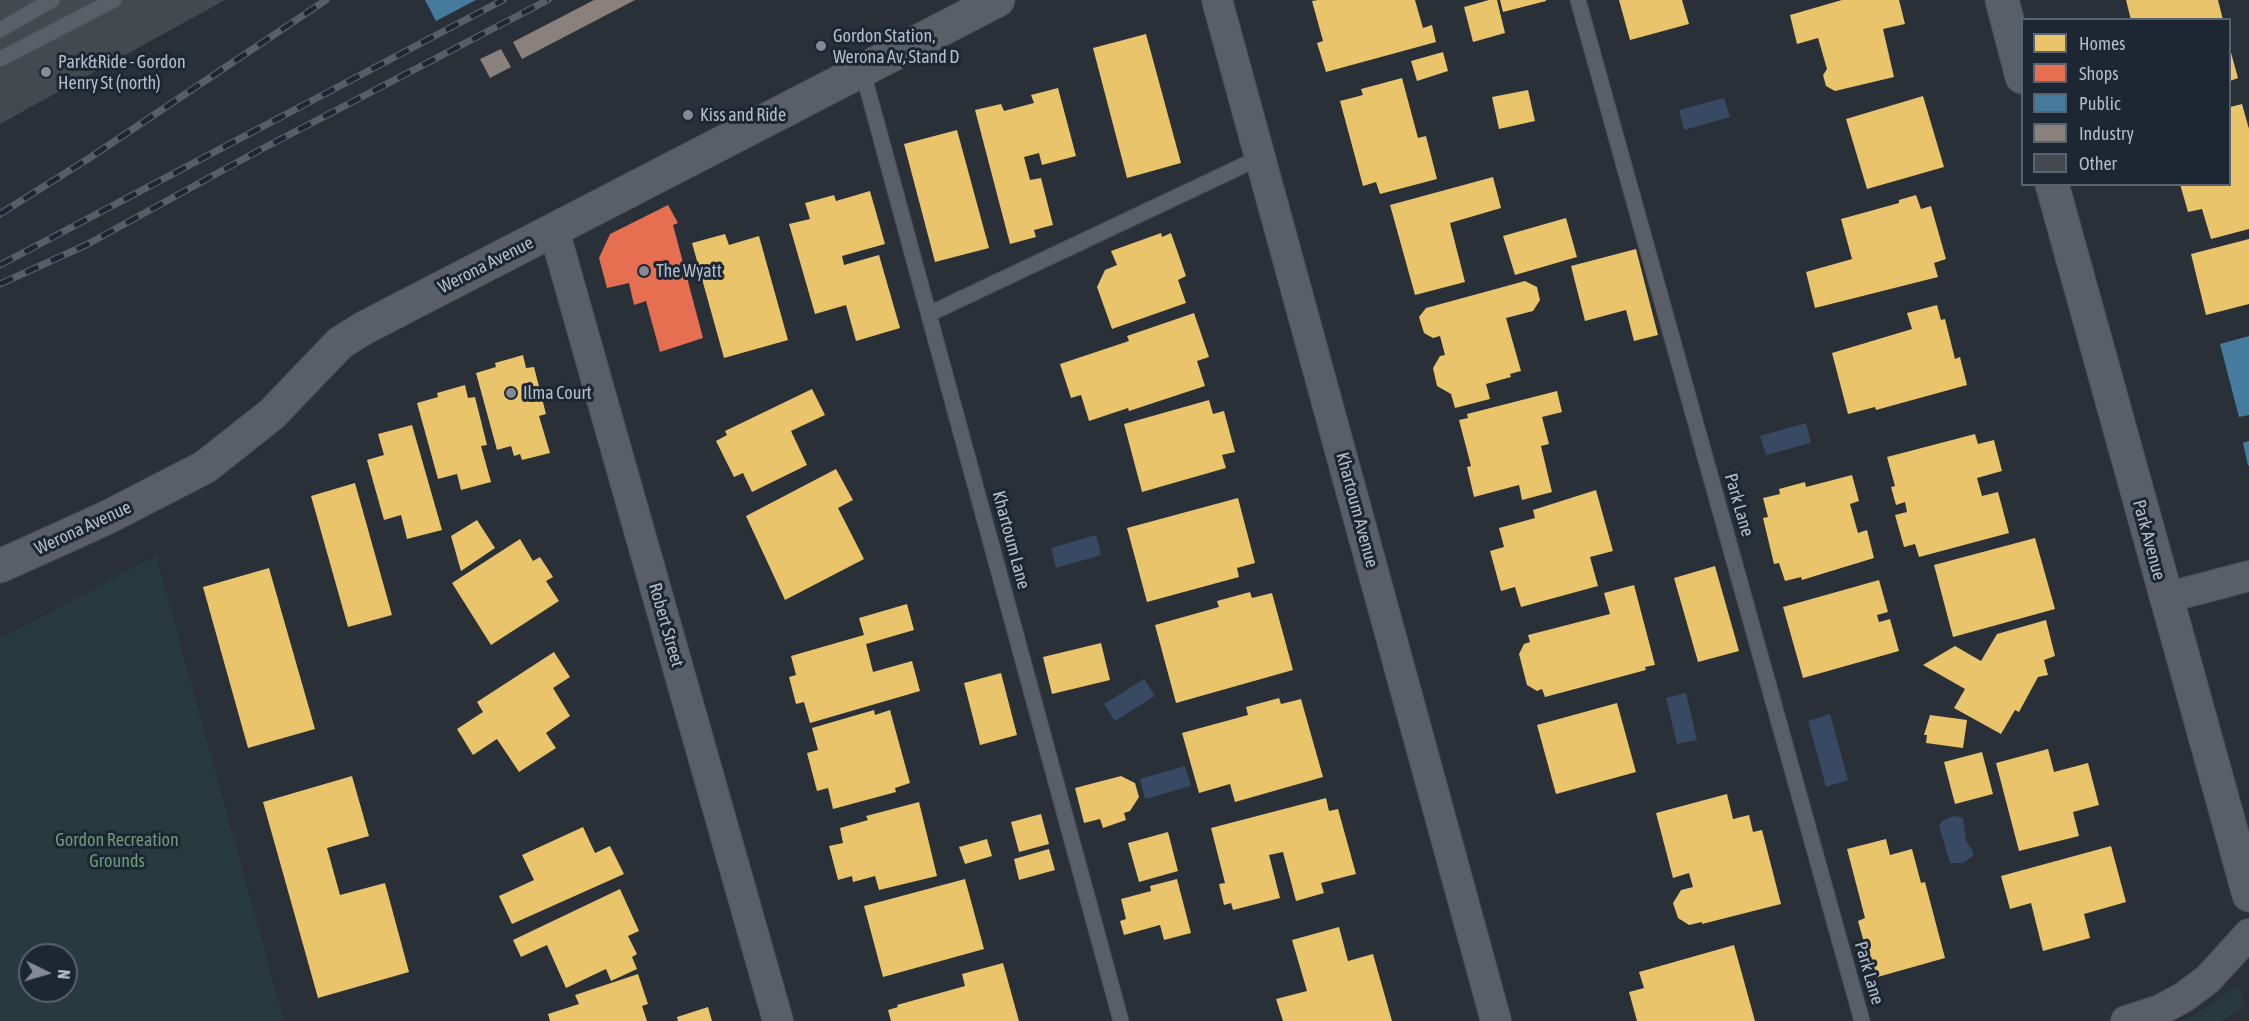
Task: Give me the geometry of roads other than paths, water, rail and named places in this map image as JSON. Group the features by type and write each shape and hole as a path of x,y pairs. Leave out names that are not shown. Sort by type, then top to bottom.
{"street":[{"name":"Werona Avenue","path":"0,566 106,518 205,467 272,414 340,343 998,0"},
{"name":"Khartoum Avenue","path":"1217,0 1496,1021"},
{"path":"2002,0 2021,73"},
{"name":"Park Avenue","path":"2053,186 2164,598 2249,895"},
{"name":"Robert Street","path":"554,230 778,1021"},
{"path":"2164,598 2249,576"},
{"path":"2126,1021 2160,1010 2184,997 2208,979 2249,934"}],"lane":[{"path":"0,30 52,0"},
{"path":"0,59 114,0"},
{"name":"Park Lane","path":"1578,0 1862,1021"},
{"name":"Khartoum Lane","path":"862,69 1121,1021"},
{"path":"929,314 1261,157"}],"water":[{"path":"1724,98 1730,117 1684,130 1679,110"},
{"path":"1806,423 1811,443 1766,455 1760,436"},
{"path":"1096,535 1101,555 1056,568 1051,548"},
{"path":"1144,679 1155,696 1115,721 1104,704"},
{"path":"1686,693 1697,740 1677,744 1666,698"},
{"path":"1830,714 1848,780 1826,787 1808,721"},
{"path":"1185,766 1191,786 1145,799 1140,779"},
{"path":"1954,816 1963,818 1966,841 1973,851 1973,856 1963,863 1950,863 1939,826 1942,821"}],"railway":[{"path":"0,214 91,157 326,0"},
{"path":"0,265 503,0"},
{"path":"0,284 86,245 258,151 548,0"}],"place":[{"name":"Gordon Station, Werona Av, Stand D","path":"821,46"},
{"name":"Park&Ride - Gordon Henry St (north)","path":"46,72"},
{"name":"Kiss and Ride","path":"688,115"},
{"name":"The Wyatt","path":"644,271"},
{"name":"Ilma Court","path":"511,393"}],"park label":[{"name":"Gordon Recreation Grounds","path":"117,850"}]}
